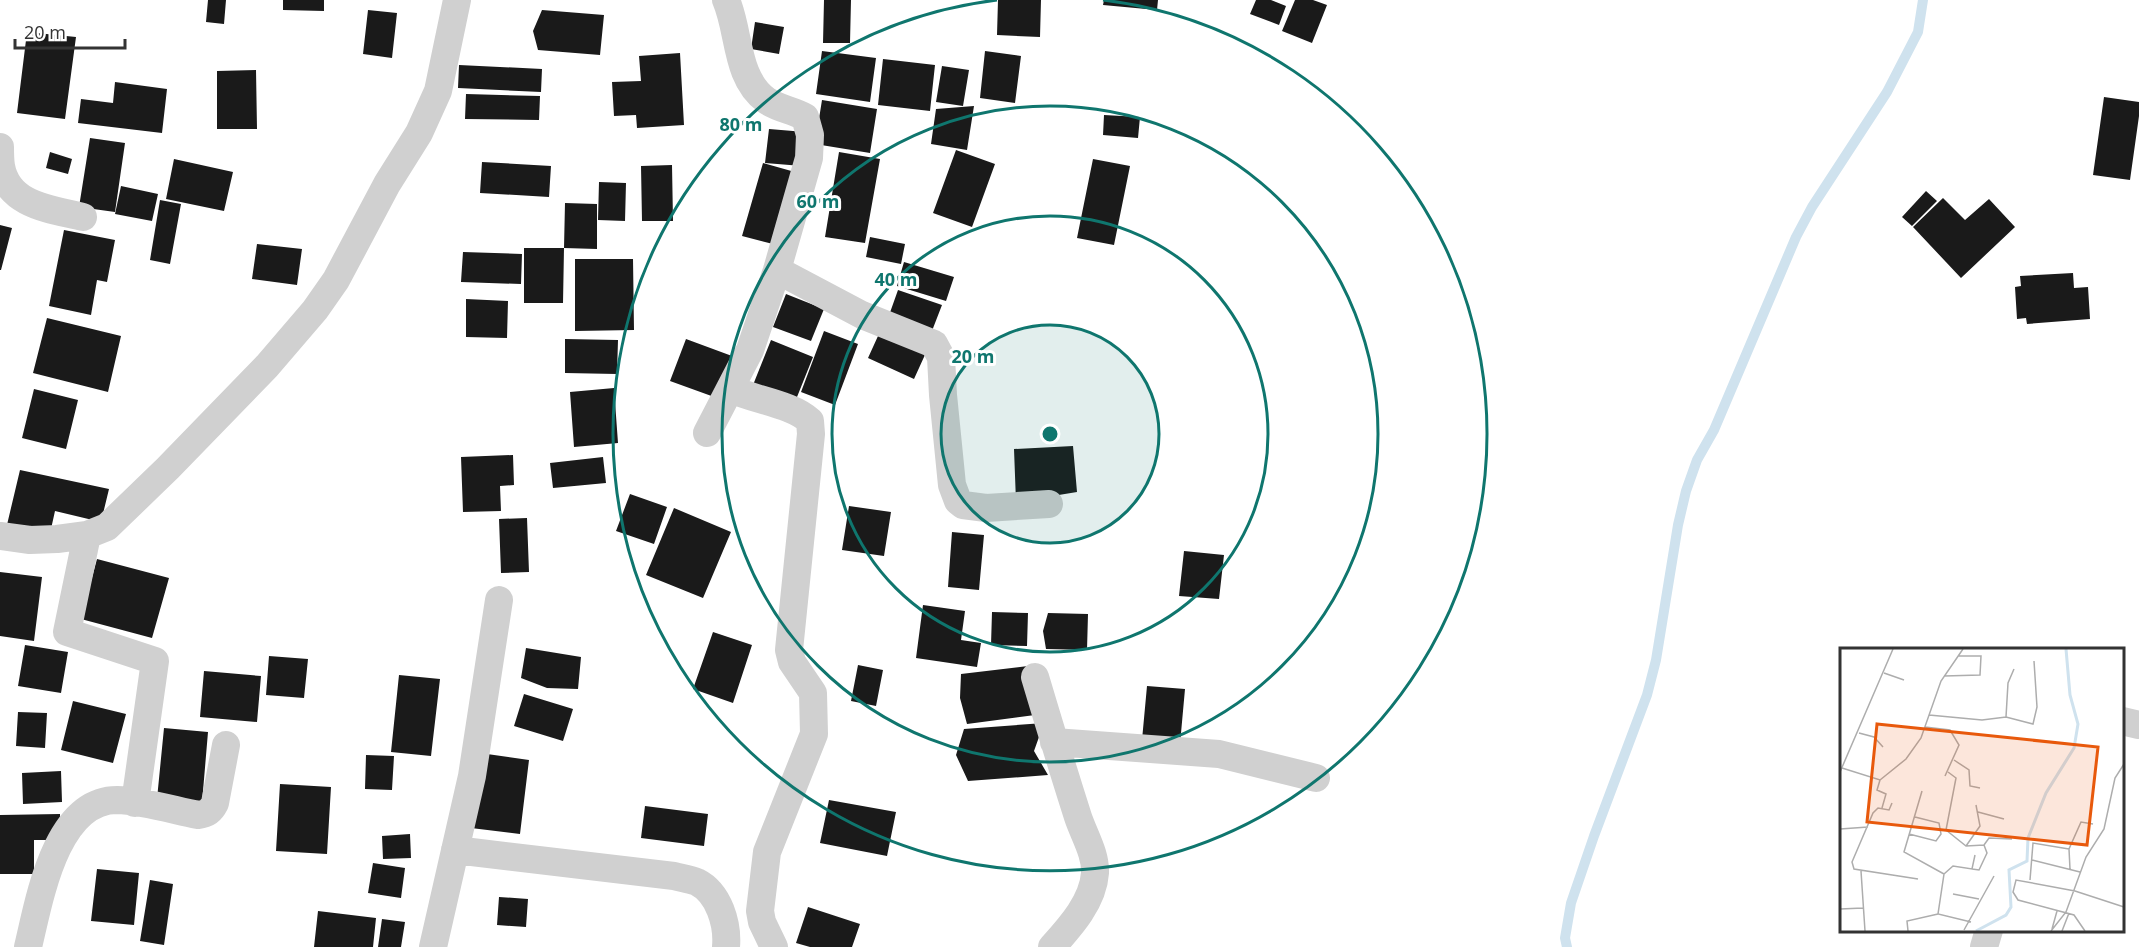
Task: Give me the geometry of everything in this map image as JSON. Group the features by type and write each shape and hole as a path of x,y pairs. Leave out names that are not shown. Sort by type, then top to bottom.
{"street":[{"path":"0,536 30,540 87,535 107,527 267,366 315,310 336,280 387,184 419,133 438,91 457,0"},
{"path":"708,433 750,350 777,270 808,158 810,135 805,117 767,101 751,85 742,63 733,16 726,0"},
{"path":"0,147 1,167 8,185 27,203 83,217"},
{"path":"777,270 862,315 934,344 941,357 951,485 958,501 963,505 986,508 1049,504"},
{"path":"731,389 745,396 802,414 810,421 812,434 789,650 792,662 813,693 814,734 767,852 760,911 762,922 774,947"},
{"path":"87,535 67,632 155,661 135,802"},
{"path":"433,947 472,776 499,600"},
{"path":"1035,677 1083,832 1095,861 1095,875 1089,896 1078,916 1052,947"},
{"path":"2124,721 2139,725"},
{"path":"1054,742 1219,754 1316,778"},
{"path":"28,947 53,854 65,832 82,815 98,804 116,800 198,815 212,810 226,745"},
{"path":"455,850 674,876 697,882 714,896 722,914 726,947"},
{"path":"1984,947 1988,932"}],"building":[{"path":"208,0 226,0 224,24 206,22"},
{"path":"283,0 324,0 324,11 283,10"},
{"path":"824,0 851,0 850,43 823,43"},
{"path":"998,0 1041,0 1040,37 997,35"},
{"path":"1104,0 1158,0 1157,10 1103,5"},
{"path":"1256,0 1271,0 1286,6 1279,25 1250,14"},
{"path":"1295,0 1313,0 1327,5 1312,43 1282,31"},
{"path":"368,10 397,13 392,58 363,54"},
{"path":"542,10 604,15 600,55 538,50 533,31"},
{"path":"755,22 784,27 779,54 751,49"},
{"path":"27,32 76,37 65,119 17,113"},
{"path":"822,51 876,58 870,102 816,94"},
{"path":"985,51 1021,56 1015,103 980,98"},
{"path":"680,53 684,125 637,128 636,115 614,116 612,82 641,81 639,56"},
{"path":"883,59 935,65 930,111 878,105"},
{"path":"459,65 542,69 541,92 458,88"},
{"path":"942,66 969,70 963,106 936,102"},
{"path":"256,70 257,129 217,129 217,71"},
{"path":"115,82 167,89 162,133 78,123 81,99 113,103"},
{"path":"466,94 540,96 539,120 465,119"},
{"path":"2104,97 2139,102 2130,180 2093,175"},
{"path":"822,100 877,109 870,153 815,144"},
{"path":"974,106 967,150 931,144 936,109"},
{"path":"1104,115 1140,117 1138,138 1103,135"},
{"path":"769,129 805,132 802,166 765,163"},
{"path":"90,138 125,143 115,212 79,207"},
{"path":"956,150 995,164 972,227 933,213"},
{"path":"50,152 72,159 68,174 46,168"},
{"path":"839,152 880,159 865,243 825,237"},
{"path":"174,159 233,172 224,211 166,199"},
{"path":"1093,159 1130,166 1114,245 1077,238"},
{"path":"482,162 551,166 549,197 480,193"},
{"path":"763,163 802,174 781,246 742,236"},
{"path":"672,165 673,221 642,221 641,166"},
{"path":"599,182 626,183 625,221 598,220"},
{"path":"121,186 158,194 152,221 115,214"},
{"path":"1926,191 1937,201 1912,226 1902,217"},
{"path":"1943,198 1965,220 1989,199 2015,227 1961,278 1913,227"},
{"path":"160,200 181,204 170,264 150,260"},
{"path":"565,203 597,204 597,249 564,248"},
{"path":"0,225 12,228 1,270 0,270"},
{"path":"64,230 115,240 107,282 97,280 91,315 49,306"},
{"path":"870,237 905,244 901,264 866,257"},
{"path":"257,244 302,249 297,285 252,279"},
{"path":"524,248 564,248 563,303 524,303"},
{"path":"463,252 522,254 521,284 461,282"},
{"path":"575,259 633,259 634,330 575,331"},
{"path":"904,262 954,277 946,301 897,286"},
{"path":"2073,273 2074,288 2088,287 2090,319 2027,324 2026,318 2017,319 2015,287 2021,286 2020,276"},
{"path":"898,290 942,305 930,336 887,321"},
{"path":"786,294 824,309 811,341 773,327"},
{"path":"466,299 508,301 507,338 466,337"},
{"path":"47,318 121,336 108,392 33,373"},
{"path":"883,325 929,346 914,379 868,358"},
{"path":"824,331 858,344 835,405 801,392"},
{"path":"565,339 618,340 617,374 565,373"},
{"path":"686,339 732,356 717,398 670,381"},
{"path":"771,340 813,357 793,407 751,390"},
{"path":"614,388 618,443 574,447 570,392"},
{"path":"34,389 78,400 66,449 22,438"},
{"path":"1073,446 1077,492 1016,502 1014,449"},
{"path":"513,455 514,485 500,486 501,511 463,512 461,457"},
{"path":"603,457 606,483 553,488 550,463"},
{"path":"20,470 109,489 101,522 55,511 49,538 6,529"},
{"path":"630,494 667,507 654,544 616,531"},
{"path":"849,506 891,512 884,556 842,550"},
{"path":"674,508 731,532 703,598 646,575"},
{"path":"527,518 529,572 501,573 499,519"},
{"path":"952,532 984,535 979,590 948,587"},
{"path":"1184,551 1224,555 1219,599 1179,596"},
{"path":"97,559 169,578 152,638 81,619"},
{"path":"0,572 42,577 34,641 0,636"},
{"path":"923,605 965,611 961,640 981,643 977,667 916,658"},
{"path":"992,612 1028,613 1027,646 991,645"},
{"path":"1048,613 1088,614 1087,650 1046,649 1043,631"},
{"path":"713,632 752,645 733,703 693,689"},
{"path":"25,645 68,652 61,693 18,686"},
{"path":"526,648 581,657 578,689 547,688 521,678"},
{"path":"269,656 308,659 304,698 266,695"},
{"path":"858,665 883,670 876,706 851,701"},
{"path":"1028,666 1035,715 967,724 960,698 961,674"},
{"path":"204,671 261,676 257,722 200,717"},
{"path":"399,675 440,679 431,756 391,752"},
{"path":"1147,686 1185,689 1180,744 1142,740"},
{"path":"524,694 573,709 563,741 514,726"},
{"path":"73,701 126,714 113,763 61,750"},
{"path":"18,712 47,713 45,748 16,746"},
{"path":"1044,723 1034,751 1048,775 968,781 956,755 964,729"},
{"path":"164,728 208,732 202,803 157,799"},
{"path":"480,753 529,760 520,834 471,828"},
{"path":"366,755 394,756 392,790 365,789"},
{"path":"61,771 62,802 23,804 22,773"},
{"path":"280,784 331,787 327,854 276,851"},
{"path":"829,800 896,812 887,856 820,843"},
{"path":"645,806 708,814 704,846 641,838"},
{"path":"60,814 60,840 34,840 34,874 0,874 0,815"},
{"path":"410,834 411,858 383,859 382,836"},
{"path":"373,863 405,868 401,898 368,893"},
{"path":"97,869 139,873 134,925 91,921"},
{"path":"150,880 173,884 164,945 140,941"},
{"path":"499,897 528,899 526,927 497,925"},
{"path":"808,907 860,924 852,947 810,947 796,943"},
{"path":"318,911 376,918 373,947 314,947"},
{"path":"382,919 405,922 401,947 378,947"}],"waterway":[{"path":"1567,947 1565,938 1571,903 1647,695 1656,660 1678,525 1686,491 1697,460 1714,430 1796,237 1812,207 1887,92 1918,32 1923,0"}]}
